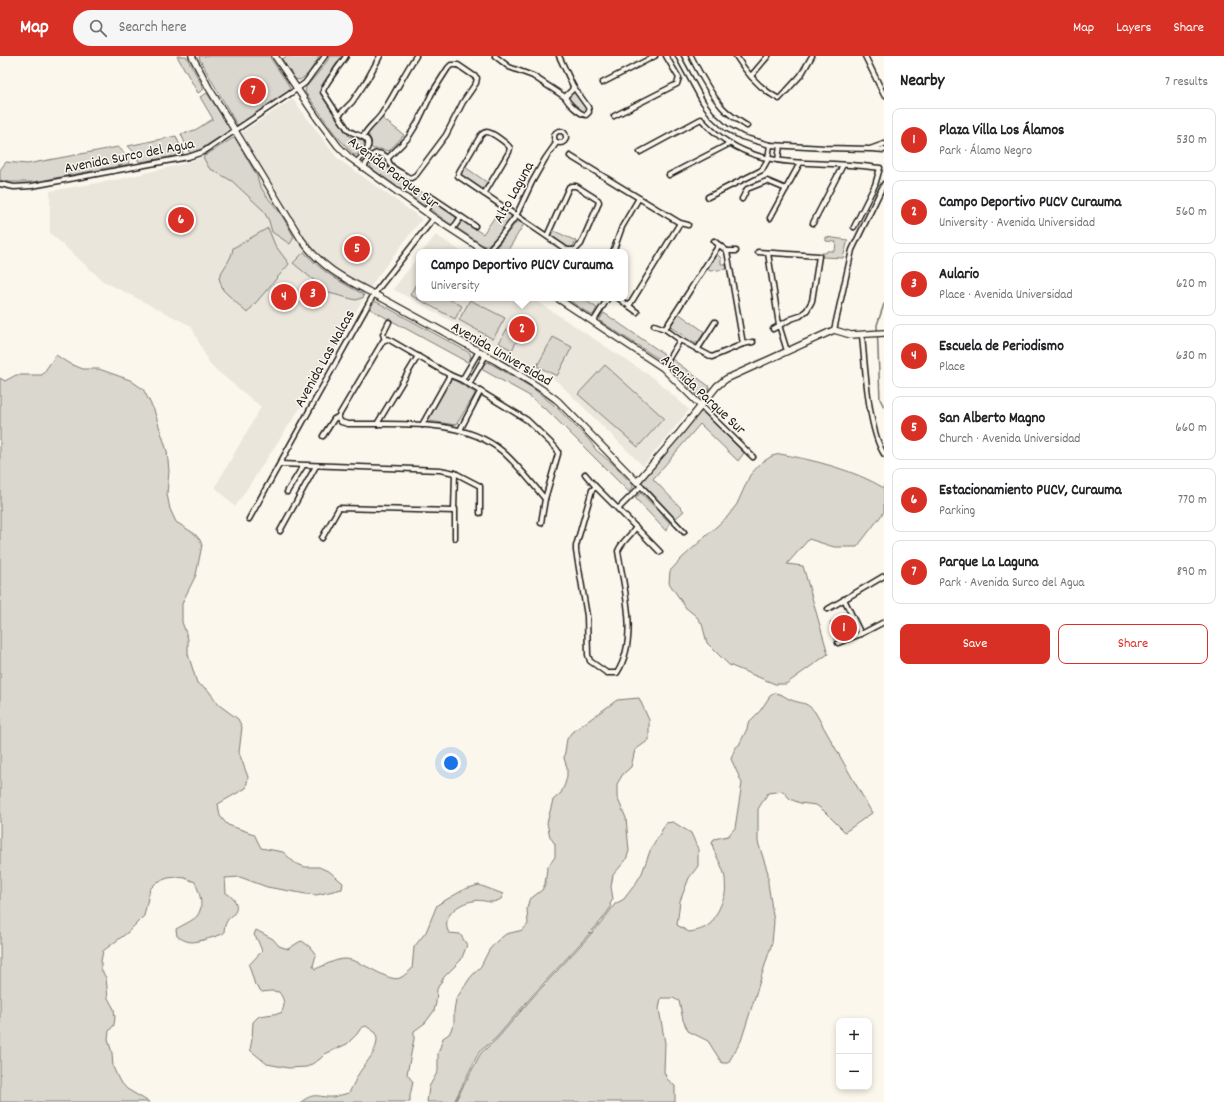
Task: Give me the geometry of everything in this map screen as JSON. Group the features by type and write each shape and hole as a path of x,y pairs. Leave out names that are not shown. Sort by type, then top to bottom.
{"street":[{"name":"Avenida Universidad","path":"192,56 209,88 301,239 325,266 338,276 486,355 535,384 558,401 684,532"},
{"name":"Avenida Parque Sur","path":"275,56 338,146 356,163 434,218 482,249"},
{"name":"Avenida Surco del Agua","path":"0,184 14,187 32,186 188,157 202,152 236,131 298,88 313,73 325,56"},
{"path":"346,56 324,87 324,94 348,130 368,141 369,146 356,163"},
{"path":"339,115 352,102 367,80 380,56"},
{"path":"363,137 365,132 380,116 406,70 416,56"},
{"path":"494,56 509,67 533,76 565,97 567,101 583,114 586,114 589,112 588,107 573,86 559,56"},
{"path":"602,83 655,56"},
{"path":"614,116 677,84 679,78 666,56"},
{"path":"678,56 703,102 713,116 732,132 742,138 780,146 884,150"},
{"path":"691,56 722,107 748,126"},
{"path":"736,56 758,85 768,93 779,98 801,75 812,56"},
{"path":"751,76 768,56"},
{"path":"865,56 884,95"},
{"path":"363,168 372,155 382,153 388,158 388,163 391,166 408,178 416,175 446,135 463,102 476,84 477,78 458,66 451,66 448,68 408,138 388,158"},
{"path":"565,97 572,90 573,86"},
{"path":"640,152 701,119 712,132 730,144 746,152 768,159 800,163 843,164 880,168 875,185 854,227"},
{"path":"484,194 510,148 507,143 486,132 481,135 458,176 484,194 516,216 566,249"},
{"name":"Alto Laguna","path":"490,249 516,216 532,182 557,142"},
{"path":"669,175 730,144"},
{"path":"870,149 884,144"},
{"path":"708,197 762,170 768,159 770,145"},
{"path":"778,160 780,146"},
{"path":"570,156 680,223 688,225"},
{"path":"770,218 800,163"},
{"path":"813,222 843,164"},
{"path":"742,199 747,189 767,181 786,189"},
{"path":"834,330 852,250 884,184"},
{"path":"547,236 569,187 576,186 599,202 581,244 576,249"},
{"path":"424,211 432,197 475,226"},
{"path":"614,249 622,227 639,198"},
{"path":"452,230 461,217"},
{"name":"Avenida Las Nalcas","path":"249,519 374,294 434,218"},
{"path":"629,306 680,223"},
{"path":"714,241 728,250 736,251"},
{"path":"665,329 719,245"},
{"path":"728,250 743,344"},
{"path":"758,252 819,256 812,301 809,308 800,316 773,329"},
{"path":"768,253 779,325 787,350"},
{"name":"Avenida Parque Sur","path":"562,301 663,368 753,458"},
{"path":"593,322 606,301"},
{"path":"622,301 636,312"},
{"path":"385,340 383,334 389,322"},
{"path":"697,350 715,322"},
{"path":"654,324 665,329 697,350 712,357 743,344 753,342"},
{"path":"618,509 721,382 787,350 834,330 851,335 879,333"},
{"path":"862,334 870,405 878,445 884,454"},
{"path":"385,340 388,339 450,375 462,380 527,420 558,451 540,523"},
{"path":"324,436 334,419 338,417 385,340"},
{"path":"663,368 680,340"},
{"path":"462,380 479,351"},
{"path":"469,384 486,355"},
{"path":"377,424 418,356"},
{"path":"422,425 450,375"},
{"path":"460,430 480,392"},
{"path":"338,417 341,422 348,424 422,425 460,430 480,436 502,451 530,480 545,499"},
{"path":"280,464 440,470 455,473 480,486 480,513"},
{"path":"287,492 303,466"},
{"path":"280,530 316,466"},
{"path":"455,473 455,538"},
{"path":"585,474 596,488 660,552"},
{"path":"596,488 592,490 576,546 576,551 587,616 588,655 590,662 607,673 617,672 628,646 628,614 618,551 622,542 636,527"},
{"path":"322,538 339,508 454,511 455,508"},
{"path":"828,609 884,576"},
{"path":"844,599 861,634"},
{"path":"838,643 861,634 884,622"}],"shaded area":[{"path":"177,56 186,56 204,89 198,93"},
{"path":"199,56 269,56 290,88 287,93 237,125"},
{"path":"287,56 320,56 308,74 300,80 295,79 282,59"},
{"path":"331,56 342,56 321,86 320,91 348,135 364,142 364,146 357,155 354,155 335,134 305,92 306,87"},
{"path":"575,91 588,108 588,112 584,114 567,100 567,98"},
{"path":"207,93 231,130 201,149 191,153 189,152 181,134 195,130 213,119 200,97"},
{"path":"293,99 337,158 422,219 377,277 308,396 235,507 215,487 261,407 210,365 191,326 103,281 50,233 50,191 120,179 179,165 203,157"},
{"path":"382,118 404,135 389,151 373,149 371,147 371,141 368,133"},
{"path":"176,136 183,155 139,162 135,153 128,146"},
{"path":"233,138 236,139 257,176 262,190 280,213 294,237 290,244 272,232 269,221 263,210 232,181 209,168 203,157"},
{"path":"118,147 128,156 129,164 34,182 10,182 0,180 0,170 6,162 27,164"},
{"path":"374,156 380,156 383,164 430,199 425,205 371,168 370,162"},
{"path":"465,167 488,183 484,189 481,189 461,175 461,172"},
{"path":"434,202 456,217 453,224 450,224 430,209"},
{"path":"501,208 511,215 511,217 499,234 488,245 484,246 457,228 462,221 483,234"},
{"path":"517,221 524,224 509,249 496,248"},
{"path":"268,228 275,245 289,264 247,313 223,290 219,278 231,256 233,248"},
{"path":"552,230 576,241 571,249 550,235"},
{"path":"436,235 457,249 424,249"},
{"path":"826,237 848,240 843,258 822,257 822,253 826,253 827,251 835,251 836,242 826,241"},
{"path":"304,252 325,271 339,281 363,294 364,297 356,300 329,293 293,263"},
{"path":"717,254 721,258 721,264 726,264 727,269 710,271 707,269"},
{"path":"416,260 416,301 537,301 655,379 689,410 643,466 560,384 547,374 393,289"},
{"path":"416,284 416,298 410,295"},
{"path":"421,301 453,301 462,306 455,319"},
{"path":"469,301 505,318 493,339 459,320"},
{"path":"570,301 586,301 597,308 593,315"},
{"path":"374,302 377,302 470,353 471,357 467,362 370,309"},
{"path":"604,313 664,354 661,359 600,321"},
{"path":"678,313 705,332 697,343 694,343 672,328 671,325"},
{"path":"512,320 524,327 512,350 499,343"},
{"path":"553,337 572,347 557,376 537,366"},
{"path":"56,355 68,363 83,369 99,369 130,380 143,389 154,410 167,451 169,471 167,494 170,509 176,522 195,534 202,545 196,575 182,604 182,622 188,639 188,654 197,683 208,690 219,705 238,719 242,727 239,753 248,777 246,788 218,804 220,816 228,825 254,834 261,848 283,852 295,863 305,867 319,867 330,872 343,883 342,889 316,895 267,887 240,877 225,878 226,893 232,897 236,903 235,913 226,922 224,933 208,939 192,942 177,936 176,929 197,916 201,908 195,882 185,878 168,878 157,882 150,889 144,916 127,933 103,951 101,961 101,969 106,978 108,998 114,1009 115,1017 114,1025 109,1031 108,1039 112,1053 113,1067 119,1080 127,1089 149,1102 0,1102 0,378 5,381 16,375 42,375"},
{"path":"672,359 710,387 703,398 700,398 669,367"},
{"path":"488,362 531,387 554,405 590,441 596,450 613,464 633,485 629,492 549,412 528,395 481,369 485,363"},
{"path":"605,365 664,418 638,447 578,394"},
{"path":"450,380 454,380 475,394 456,425 429,421 428,418"},
{"path":"702,412 744,453 738,461 700,424 653,479 684,511 675,519 643,485 642,482 699,413"},
{"path":"780,454 834,466 860,476 884,488 884,512 857,547 834,547 809,539 787,564 803,566 828,654 786,684 775,684 729,665 707,643 702,624 696,616 686,608 669,583 670,571 728,516 737,504 750,475 761,463 772,456"},
{"path":"641,493 670,523 666,531 635,498"},
{"path":"848,611 859,634 836,643 830,623"},
{"path":"775,693 793,701 806,704 812,708 872,813 845,832 816,805 800,803 790,799 783,791 768,793 758,809 758,842 768,873 768,883 774,922 772,943 741,1041 728,1063 722,1063 708,1041 688,1031 683,1020 679,1001 673,998 661,998 659,1009 665,1043 664,1072 667,1079 675,1086 675,1102 455,1102 481,1053 497,1039 533,997 602,922 615,904 624,899 642,873 650,851 666,823 673,822 691,833 698,849 698,866 689,878 680,901 677,925 689,932 708,926 712,922 725,894 725,878 712,843 714,839 728,836 735,828 742,783 731,759 735,748 739,745 747,729 748,723 760,711 770,696"},
{"path":"639,698 649,720 649,740 635,750 631,767 623,774 617,784 617,797 626,818 629,851 626,860 613,875 611,887 613,899 610,904 611,907 601,921 532,996 496,1038 479,1052 454,1102 427,1102 429,1087 438,1071 438,1054 443,1038 449,1034 454,1024 456,999 470,978 481,966 489,950 497,941 506,934 523,930 528,924 527,909 529,900 542,890 545,884 547,868 555,857 555,844 550,837 547,823 553,800 561,793 567,776 567,768 564,758 567,739 571,733 617,700"},
{"path":"479,885 503,894 501,899 494,902 476,900 467,902 456,908 449,916 447,927 449,933 460,934 467,945 461,960 444,977 437,989 434,1011 425,1023 414,1031 414,1039 407,1074 413,1082 410,1102 301,1102 314,1096 333,1097 349,1093 358,1075 372,1056 376,1045 376,1033 366,1026 361,1028 347,1044 325,1054 307,1067 288,1068 267,1064 250,1050 253,1022 259,1016 281,1013 284,1005 279,992 262,992 255,985 249,965 262,951 254,935 256,930 273,939 279,946 288,949 302,941 310,947 316,955 313,966 315,969 333,961 345,959 359,963 389,977 395,979 400,978 412,969 414,947 426,932 437,905 465,889"}],"waterway":[{"path":"884,304 877,325 880,399 884,407"}],"place":[{"name":"Parque La Laguna","path":"253,91"},
{"name":"Estacionamiento PUCV, Curauma","path":"181,220"},
{"name":"San Alberto Magno","path":"357,249"},
{"name":"Aulario","path":"313,294"},
{"name":"Escuela de Periodismo","path":"284,297"},
{"name":"Campo Deportivo PUCV Curauma","path":"522,329"},
{"name":"Plaza Villa Los Álamos","path":"844,628"}]}
